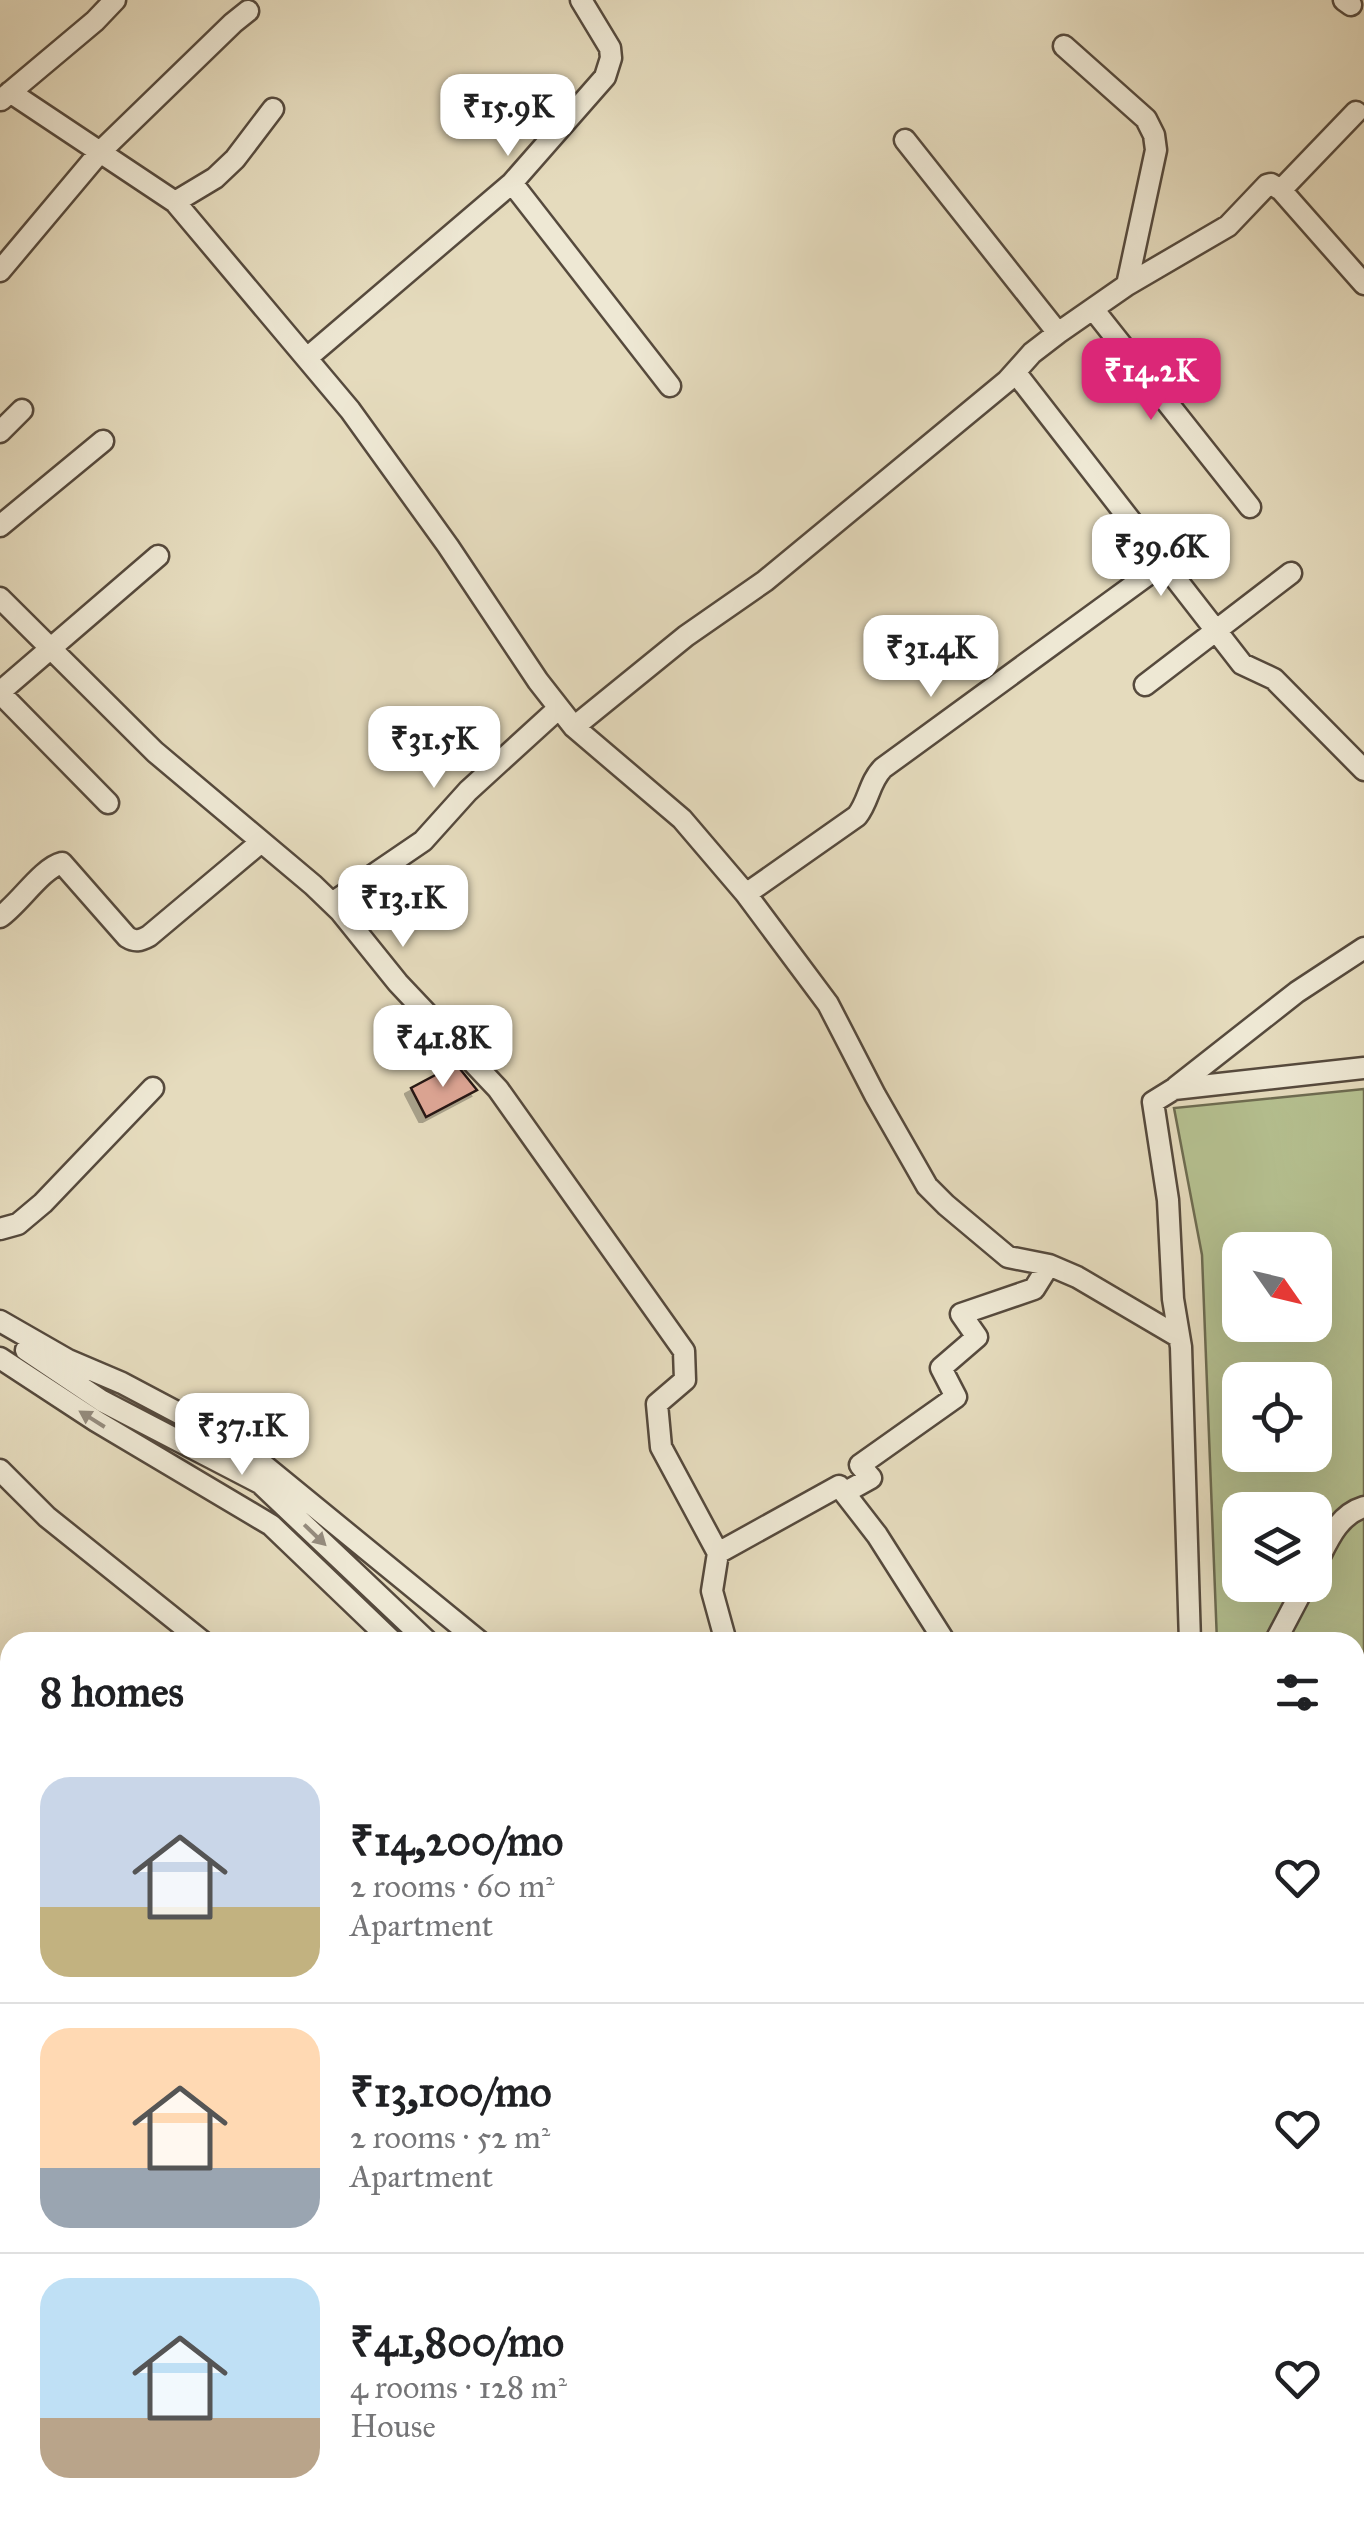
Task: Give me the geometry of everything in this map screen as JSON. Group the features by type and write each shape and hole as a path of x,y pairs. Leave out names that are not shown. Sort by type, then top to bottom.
{"street":[{"path":"115,0 5,97 100,152 174,202 360,425 574,727 682,819 746,894 828,1004 927,1186 1008,1257 1049,1264 1078,1277 1179,1338"},
{"path":"306,358 512,184 604,77 612,58 610,48 581,0"},
{"path":"0,271 100,152 248,11"},
{"path":"1064,46 1146,120 1154,136 1153,167 1127,285"},
{"path":"174,202 215,178 236,159 273,109"},
{"path":"1281,190 1361,112"},
{"path":"905,140 1058,333"},
{"path":"512,184 670,386"},
{"path":"574,727 686,636 765,581 1015,372 1032,353 1127,285 1228,226 1267,185 1281,190 1364,284"},
{"path":"1092,309 1250,507"},
{"path":"1015,372 1242,664 1274,679 1364,770"},
{"path":"0,432 22,410"},
{"path":"0,526 103,441"},
{"path":"108,804 0,693 158,556"},
{"path":"746,894 857,816 872,780 883,768 1164,563"},
{"path":"1145,685 1292,573"},
{"path":"0,598 154,752 332,903 398,982 498,1088 684,1351 684,1380 657,1404 661,1446 718,1553 712,1591 723,1632"},
{"path":"332,903 424,841 468,791 559,708"},
{"path":"0,917 52,866 62,864 127,937 141,940 261,842"},
{"path":"1190,1632 1179,1338 1168,1200 1153,1102 1296,992 1364,948"},
{"path":"1174,1089 1364,1068"},
{"path":"0,1229 18,1224 43,1203 153,1088"},
{"path":"844,1493 871,1478 860,1465 956,1397 941,1368 977,1336 961,1314 1034,1289 1049,1264"},
{"path":"0,1321 68,1360 122,1383 239,1445 468,1632"},
{"path":"0,1332 102,1401 260,1483 417,1632"},
{"path":"0,1358 96,1422 271,1525 383,1632"},
{"path":"0,1470 47,1517 190,1632"},
{"path":"718,1553 838,1486 877,1535 940,1632"},
{"path":"1332,1536 1342,1519 1364,1507"},
{"path":"1280,1632 1296,1602"}],"green space":[{"path":"1364,1089 1364,1632 1217,1632 1202,1255 1174,1108"}],"building":[{"path":"456,1064 477,1090 426,1117 411,1088"}]}
